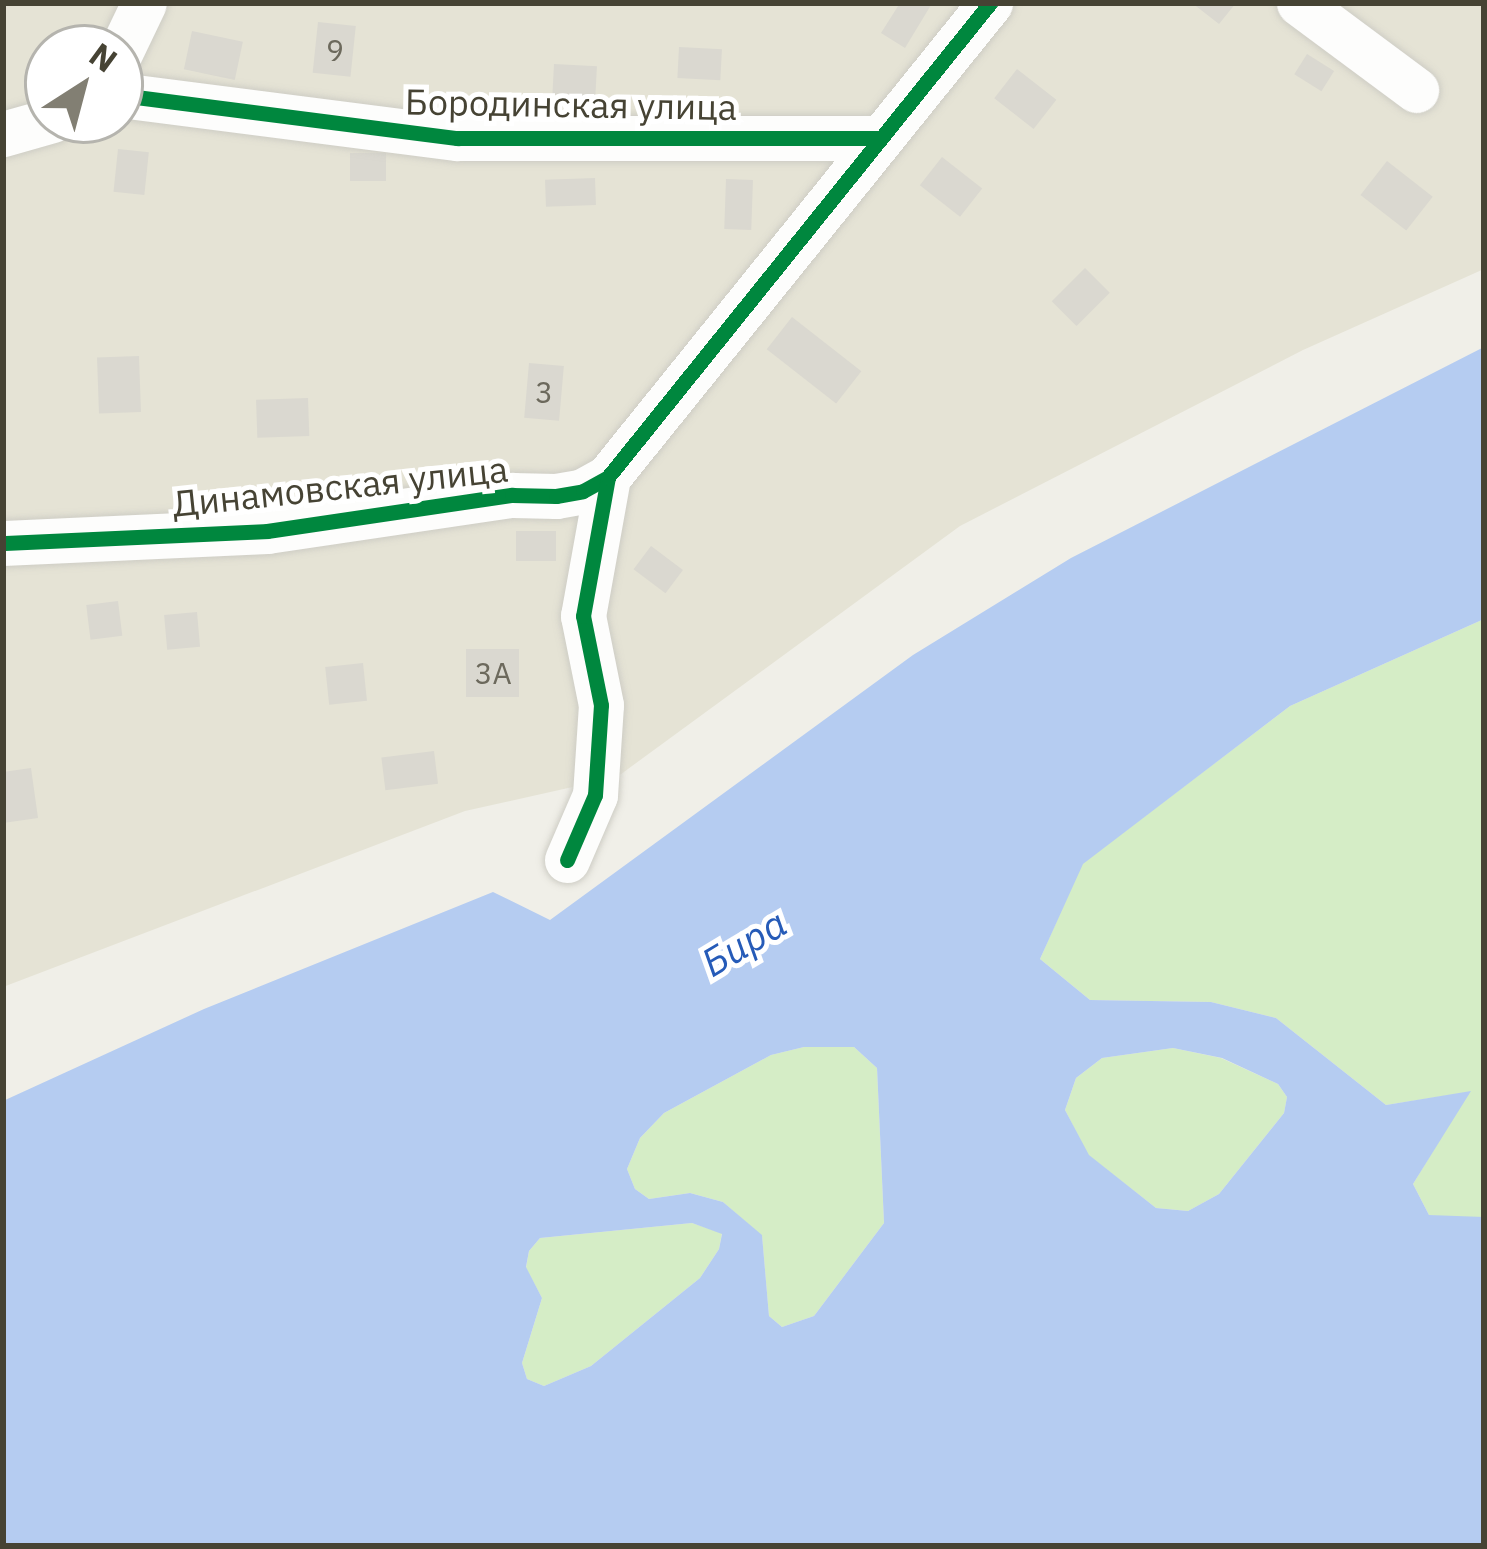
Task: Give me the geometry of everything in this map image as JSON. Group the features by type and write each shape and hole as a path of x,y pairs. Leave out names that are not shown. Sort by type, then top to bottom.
{"street":[{"path":"567,860 595,795 601,705 583,616 608,477 990,3"},
{"path":"1299,3 1416,91"},
{"name":"Бородинская улица","path":"144,98 457,138 878,138"},
{"name":"Динамовская улица","path":"3,543 267,531 512,495 556,496 583,491 608,477"}],"shaded area":[{"path":"3,3 1484,3 1484,269 1303,350 960,526 617,777 465,811 3,987"}],"green space":[{"path":"1484,619 1484,1217 1463,1220 1429,1215 1413,1184 1469,1092 1386,1105 1276,1018 1211,1002 1090,1000 1040,959 1082,864 1290,706"},
{"path":"804,1047 854,1047 877,1068 884,1223 814,1316 782,1327 769,1316 762,1236 723,1202 690,1193 649,1199 635,1189 627,1169 640,1138 664,1113 771,1055"},
{"path":"1173,1048 1221,1058 1278,1084 1287,1097 1284,1113 1219,1194 1188,1211 1156,1208 1088,1155 1065,1110 1076,1078 1102,1058"},
{"path":"692,1223 722,1233 719,1249 700,1278 591,1366 544,1386 527,1379 522,1363 542,1298 526,1268 529,1251 540,1238"}],"water":[{"name":"Бира","path":"1484,347 1484,619 1290,706 1083,864 1040,959 1090,1000 1211,1002 1276,1018 1386,1105 1471,1091 1413,1184 1429,1215 1484,1217 1484,1546 3,1546 3,1101 204,1009 493,892 550,920 913,655 1071,558","holes":["804,1047 854,1047 877,1068 884,1223 814,1316 782,1327 769,1316 762,1235 723,1202 690,1193 649,1199 635,1189 627,1169 640,1138 664,1113 771,1055","1173,1048 1222,1058 1278,1084 1287,1097 1284,1113 1219,1194 1188,1211 1156,1208 1089,1155 1065,1110 1076,1078 1102,1058","692,1223 722,1234 719,1249 700,1278 591,1366 544,1386 527,1379 522,1363 542,1298 526,1267 529,1251 540,1238"]}],"building":[{"path":"900,3 931,5 905,48 881,33"},
{"path":"1192,3 1236,3 1219,24"},
{"path":"318,22 356,26 350,77 313,73"},
{"path":"192,31 243,42 235,80 184,69"},
{"path":"679,47 722,49 720,80 677,78"},
{"path":"1307,54 1334,71 1321,91 1294,74"},
{"path":"554,64 597,66 595,97 552,95"},
{"path":"1017,69 1056,100 1034,129 994,98"},
{"path":"118,149 149,152 144,195 114,192"},
{"path":"350,153 386,153 386,181 350,181"},
{"path":"942,157 982,188 960,217 920,185"},
{"path":"1387,161 1433,197 1406,231 1361,195"},
{"path":"595,178 596,205 546,207 545,180"},
{"path":"726,179 753,180 751,230 724,229"},
{"path":"1085,268 1110,293 1077,326 1052,301"},
{"path":"792,317 861,371 836,403 767,349"},
{"path":"139,356 141,412 99,413 97,357"},
{"path":"529,363 564,366 559,421 524,418"},
{"path":"308,398 309,436 257,438 256,400"},
{"path":"516,531 556,531 556,561 516,561"},
{"path":"651,546 683,570 665,593 634,569"},
{"path":"118,601 122,636 91,640 86,605"},
{"path":"197,612 200,647 167,650 164,615"},
{"path":"466,649 519,649 519,697 466,697"},
{"path":"363,663 367,701 329,705 325,667"},
{"path":"434,751 438,784 385,790 381,757"},
{"path":"31,768 38,818 3,823 3,772"}],"cycle path":[{"path":"567,860 595,795 601,705 583,616 608,477 990,3"},
{"path":"144,98 457,138 878,138"},
{"path":"3,543 267,531 512,495 556,496 583,491 608,477"}]}
